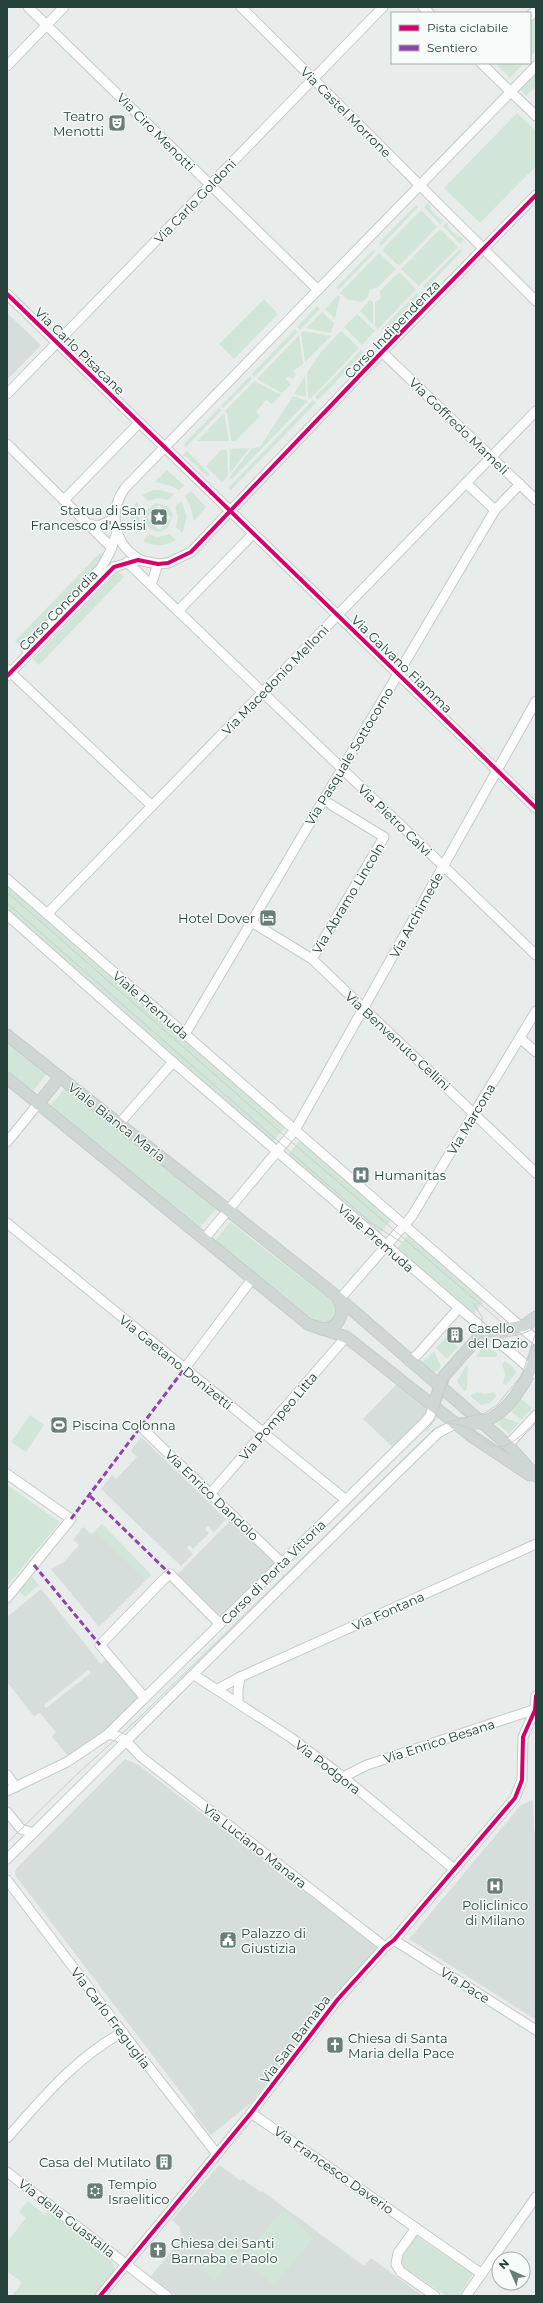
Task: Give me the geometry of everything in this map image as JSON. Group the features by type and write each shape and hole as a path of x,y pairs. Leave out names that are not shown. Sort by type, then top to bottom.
{"main road":[{"name":"Viale Bianca Maria","path":"7,1035 339,1300 508,1445 536,1477"},
{"path":"38,1104 60,1077"},
{"path":"7,1078 308,1324 320,1330 346,1337 454,1424 511,1463 536,1477"},
{"path":"320,1330 332,1327 340,1319 342,1309 339,1300"},
{"path":"433,1406 439,1387 447,1372 470,1345 480,1336 521,1326 536,1317"},
{"path":"454,1424 481,1422 495,1416 504,1408 533,1372 536,1351"},
{"path":"397,1377 405,1377 409,1373 409,1361"},
{"path":"508,1445 511,1463"}],"street":[{"name":"Via Ciro Menotti","path":"28,7 318,290"},
{"path":"7,66 64,7"},
{"name":"Via Castel Morrone","path":"241,7 536,301"},
{"name":"Via Carlo Goldoni","path":"7,394 383,7"},
{"path":"483,64 536,116"},
{"path":"143,561 128,550 117,532 114,519 116,507 121,494 164,447 536,66"},
{"name":"Corso Indipendenza","path":"230,512 382,352 536,195"},
{"name":"Via Carlo Pisacane","path":"7,294 164,447"},
{"name":"Via Goffredo Mameli","path":"382,352 492,456 536,500"},
{"name":"Via Macedonio Melloni","path":"47,914 536,411"},
{"path":"64,500 139,423"},
{"path":"7,444 112,548"},
{"path":"127,562 143,561 158,564 168,563 185,557 230,512 164,447"},
{"path":"466,483 495,510"},
{"name":"Via Pasquale Sottocorno","path":"185,1034 250,921 495,510 520,484"},
{"name":"Via Galvano Fiamma","path":"230,512 536,808"},
{"path":"89,524 98,526 114,519"},
{"name":"Corso Concordia","path":"8,672 101,568 112,548 117,532"},
{"path":"178,611 253,534"},
{"name":"Corso Concordia","path":"8,672 114,567 127,562"},
{"name":"Via Pietro Calvi","path":"127,562 536,955"},
{"path":"151,585 158,564"},
{"path":"8,672 152,806"},
{"name":"Via Archimede","path":"295,1130 536,701"},
{"name":"Via Abramo Lincoln","path":"312,959 384,837 330,804"},
{"name":"Viale Premuda","path":"7,879 403,1226 536,1340"},
{"name":"Viale Premuda","path":"7,914 276,1152 533,1372"},
{"name":"Via Benvenuto Cellini","path":"250,921 312,959 536,1173"},
{"name":"Via Marcona","path":"339,1300 412,1216 536,1011"},
{"path":"520,1038 536,1052"},
{"path":"119,1124 173,1062"},
{"path":"7,1142 38,1104"},
{"path":"204,1239 295,1130"},
{"name":"Via Gaetano Donizetti","path":"7,1223 346,1500"},
{"path":"185,1368 252,1279"},
{"path":"409,1361 418,1354 458,1309"},
{"name":"Via Pompeo Litta","path":"210,1494 346,1337"},
{"name":"Corso di Porta Vittoria","path":"7,1791 67,1762 107,1735 425,1422 430,1416 433,1406"},
{"path":"508,1445 536,1415"},
{"name":"Corso di Porta Vittoria","path":"33,1833 194,1675 280,1586 438,1433 454,1424"},
{"name":"Via Enrico Dandolo","path":"142,1428 282,1563"},
{"path":"7,1474 71,1520 7,1598"},
{"name":"Via Fontana","path":"218,1689 240,1677 536,1544"},
{"path":"145,1698 100,1646 170,1574 220,1624"},
{"name":"Via Podgora","path":"194,1675 218,1689 290,1737 343,1777 454,1869"},
{"path":"238,1703 240,1677"},
{"name":"Via San Barnaba","path":"100,2296 251,2113 338,1999 385,1947 394,1940 519,1792 522,1780 523,1737 535,1710 536,1696"},
{"name":"Via Enrico Besana","path":"343,1777 367,1765 535,1710"},
{"path":"107,1735 116,1735 126,1742"},
{"name":"Via Luciano Manara","path":"126,1742 140,1756 276,1864 385,1947"},
{"path":"7,1775 16,1787"},
{"path":"7,1812 21,1829 33,1833 7,1859"},
{"name":"Via Carlo Freguglia","path":"7,1880 217,2154"},
{"name":"Via Pace","path":"394,1940 536,2030"},
{"path":"7,2138 66,2072 96,2048 123,2032"},
{"name":"Via Francesco Daverio","path":"251,2113 482,2274"},
{"name":"Via della Guastalla","path":"7,2172 166,2296"},
{"path":"466,2296 536,2197"},
{"path":"416,2228 398,2253 396,2264 401,2272 435,2296"}],"shaded area":[{"path":"7,313 41,345 7,380"},
{"path":"401,1380 432,1404 429,1416 396,1450 363,1419"},
{"path":"141,1437 226,1519 214,1532 208,1526 205,1529 209,1533 193,1549 189,1545 187,1548 193,1554 181,1566 101,1489 112,1475 116,1479 137,1457 131,1451"},
{"path":"234,1517 282,1563 221,1624 175,1577"},
{"path":"102,1524 151,1575 99,1627 51,1569 64,1562 79,1545 73,1540 83,1527 92,1534"},
{"path":"41,1589 101,1664 109,1657 145,1698 71,1759 52,1737 56,1732 40,1713 34,1716 7,1682 7,1617","holes":["88,1670 91,1673 46,1708 44,1705"]},
{"name":"Palazzo di Giustizia","path":"125,1759 137,1764 378,1947 324,2007 251,2103 211,2135 194,2114 195,2111 15,1875 16,1869"},
{"name":"Policlinico di Milano","path":"533,1800 534,1831 536,1833 536,2020 409,1939 521,1805"},
{"path":"219,2165 241,2181 242,2179 261,2192 262,2191 364,2266 371,2258 423,2296 176,2296 151,2276 178,2243 176,2241 181,2235 180,2227 172,2220"}],"green space":[{"path":"536,18 536,51 531,56 531,23"},
{"path":"496,64 523,64 510,78"},
{"path":"536,71 536,86 526,96 520,89"},
{"path":"517,113 536,131 536,166 480,223 444,188"},
{"path":"428,203 431,206 430,209 440,219 444,220 440,224 424,207"},
{"path":"416,205 418,207 381,246 379,243"},
{"path":"421,210 437,227 399,266 382,250"},
{"path":"447,222 448,227 458,237 461,237 464,240 460,244 443,226"},
{"path":"440,229 458,247 419,286 401,269 412,258 418,261 413,257"},
{"path":"460,249 462,251 426,289 423,286"},
{"path":"373,250 375,252 338,290 336,288"},
{"path":"379,253 396,269 377,288 370,289 368,297 362,302 347,299 340,293"},
{"path":"399,272 416,289 378,329 375,326 375,302 381,298 380,291"},
{"path":"417,293 419,296 385,331 382,329"},
{"path":"338,295 340,297 335,318 325,309"},
{"path":"264,299 278,314 234,359 219,344"},
{"path":"370,300 373,302 373,324 360,311"},
{"path":"317,306 320,309 300,330 297,327"},
{"path":"322,312 334,323 331,333 306,328"},
{"path":"357,314 375,331 362,345 344,327"},
{"path":"295,329 298,332 254,377 252,374"},
{"path":"304,331 331,336 305,362 301,333"},
{"path":"341,331 359,348 310,399 308,398 307,373 321,352"},
{"path":"299,335 303,364 293,371 296,375 292,379 289,376 286,379 291,384 282,393 257,379"},
{"path":"361,350 364,353 318,400 315,397"},
{"path":"250,376 252,379 223,408 221,406"},
{"path":"305,376 306,397 294,394"},
{"path":"255,381 281,395 272,404 266,400 256,412 260,416 235,441 231,441 227,413 225,411"},
{"path":"293,396 308,401 231,480 229,478 252,448 260,447"},
{"path":"313,400 316,403 231,490 228,488"},
{"path":"219,408 222,410 186,447 184,444"},
{"path":"224,413 229,441 197,441"},
{"path":"250,448 230,473 230,449"},
{"path":"221,450 227,450 228,476 222,482 206,466"},
{"path":"187,451 210,474 207,477 187,457 182,456"},
{"path":"167,470 184,485 179,490 171,486 155,482"},
{"path":"154,490 161,490 174,494 168,500 158,498 148,501 142,495"},
{"path":"191,491 206,507 194,521 190,505 185,496"},
{"path":"181,501 187,517 182,533 176,527 178,517 175,507"},
{"path":"136,502 142,508 139,518 142,528 136,534 131,516"},
{"path":"156,503 169,507 173,515 168,528 159,532 150,529 144,521 145,511","holes":["159,505 171,517 159,530 147,517"]},
{"path":"149,534 157,537 169,534 176,540 163,545 151,544 143,541"},
{"path":"100,553 106,559 103,563 21,647 15,641"},
{"path":"118,571 124,577 39,665 33,659"},
{"path":"7,886 285,1128 271,1143 7,909"},
{"path":"7,1043 47,1073 33,1091 7,1070"},
{"path":"66,1087 216,1209 199,1228 50,1106"},
{"path":"300,1140 391,1220 378,1236 287,1156"},
{"path":"230,1222 333,1302 336,1311 331,1321 323,1324 317,1322 214,1242"},
{"path":"408,1235 484,1301 473,1314 397,1248"},
{"path":"447,1336 458,1347 447,1359 436,1348"},
{"path":"487,1347 497,1353 497,1357 476,1357 481,1349"},
{"path":"434,1351 441,1366 438,1371 432,1372 422,1363"},
{"path":"505,1361 513,1367 516,1373 506,1385 503,1383 505,1374 502,1364"},
{"path":"466,1366 468,1367 467,1389 464,1391 457,1381"},
{"path":"477,1392 485,1394 493,1392 496,1396 490,1403 481,1405 470,1396"},
{"path":"520,1398 532,1408 521,1420 509,1410"},
{"path":"30,1415 44,1425 26,1452 11,1442"},
{"path":"503,1417 519,1423 509,1434 498,1424"},
{"path":"7,1485 60,1522 7,1586"},
{"path":"102,1524 151,1575 145,1580 95,1531"},
{"path":"32,1576 39,1585 25,1597 19,1591"},
{"path":"28,2201 45,2215 49,2209 113,2263 115,2271 94,2296 12,2296 22,2283 7,2271 7,2242 26,2218 19,2212"},
{"path":"283,2210 313,2238 274,2285 243,2258"},
{"path":"415,2235 473,2274 459,2295 447,2296 402,2266 399,2258"},
{"path":"224,2242 237,2254 215,2280 201,2269"}],"tram line":[{"path":"7,892 288,1139 536,1352"},
{"path":"7,903 370,1222 401,1242"},
{"path":"426,1431 435,1419 448,1379 482,1335 482,1317 473,1303"},
{"path":"476,1346 483,1342 522,1334 530,1331 536,1326"},
{"path":"7,1843 75,1776 138,1719 434,1429 451,1421 485,1413 497,1405 522,1375 536,1332"},
{"path":"448,1424 462,1426 472,1431 488,1443 496,1446 506,1445 519,1437 536,1421"}],"marked path":[{"path":"71,1519 185,1368"},
{"path":"90,1496 170,1574"},
{"path":"34,1565 100,1645"}],"cycle path":[{"path":"7,676 114,567 138,560 158,564 168,563 191,552 382,352 536,195"},
{"path":"7,294 536,808"},
{"path":"100,2296 251,2113 338,1999 385,1947 394,1940 515,1798 522,1780 523,1737 535,1710 536,1696"}],"place":[{"name":"Teatro Menotti","path":"117,123"},
{"name":"Statua di San Francesco d'Assisi","path":"159,517"},
{"name":"Hotel Dover","path":"268,918"},
{"name":"Humanitas","path":"361,1175"},
{"name":"Casello del Dazio","path":"455,1335"},
{"name":"Piscina Colonna","path":"59,1425"},
{"name":"Policlinico di Milano","path":"495,1886"},
{"name":"Palazzo di Giustizia","path":"228,1940"},
{"name":"Chiesa di Santa Maria della Pace","path":"335,2045"},
{"name":"Casa del Mutilato","path":"164,2162"},
{"name":"Tempio Israelitico","path":"95,2191"},
{"name":"Chiesa dei Santi Barnaba e Paolo","path":"158,2250"}]}
